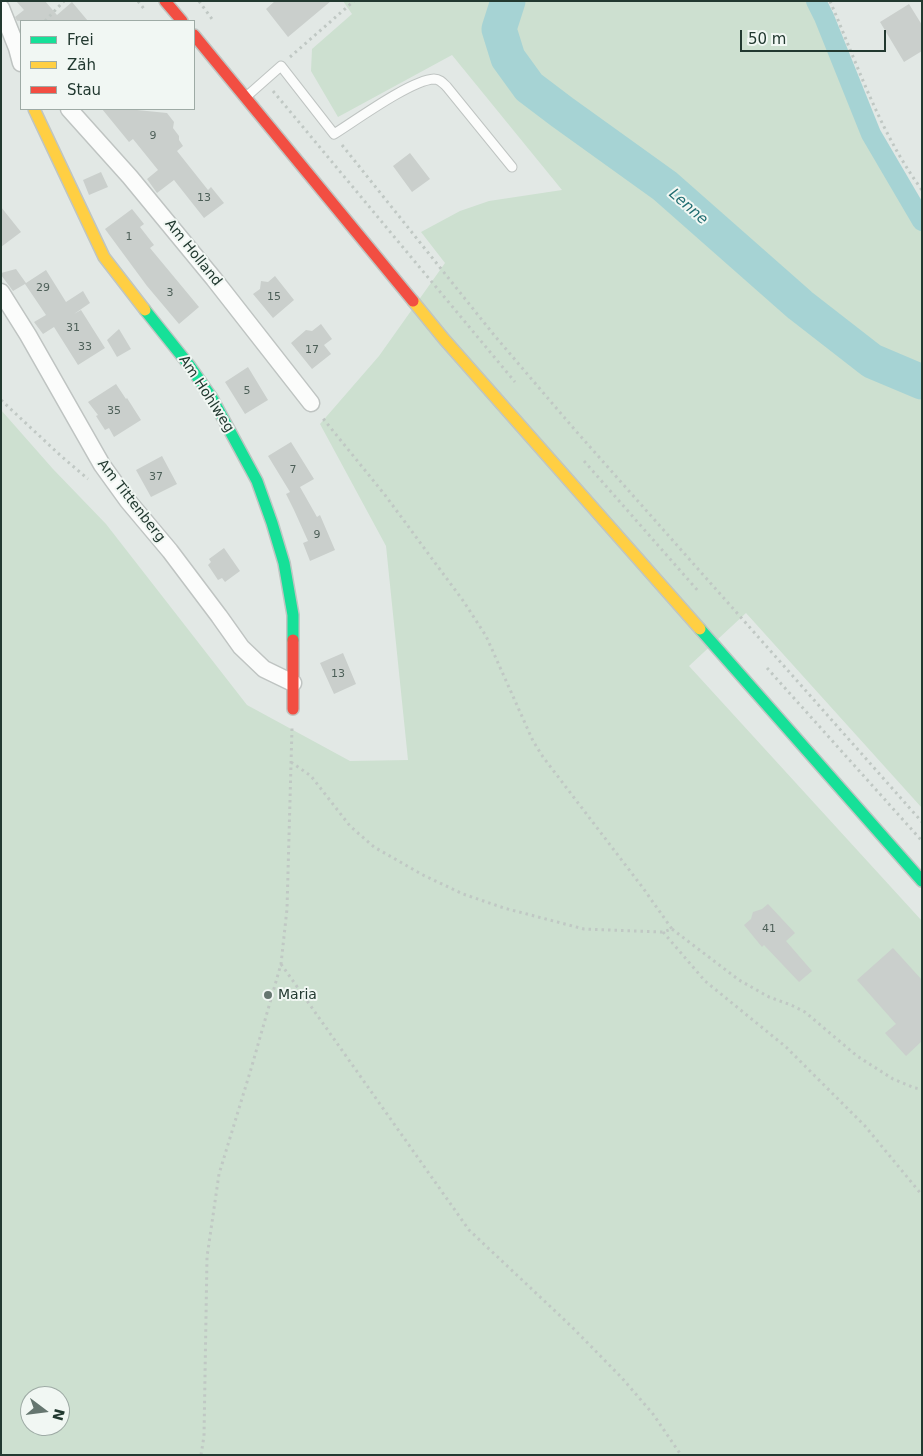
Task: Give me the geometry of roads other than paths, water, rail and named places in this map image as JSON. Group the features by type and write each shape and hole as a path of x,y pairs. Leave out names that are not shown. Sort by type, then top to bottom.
{"main road":[{"path":"165,1 181,20"},
{"path":"195,37 438,333 922,881"},
{"name":"Am Hohlweg","path":"34,110 104,257 189,365 212,398 257,481 284,564 293,615 293,709"}],"street":[{"path":"1,8 20,55"},
{"name":"Am Holland","path":"70,110 130,176 311,403"},
{"name":"Am Tittenberg","path":"1,292 28,335 102,464 128,502 170,551 241,647 264,669 293,683"}],"lane":[{"path":"244,98 280,66 334,134 404,90 428,80 438,80 447,87 512,167"}],"waterway":[{"name":"Lenne","path":"508,1 499,29 508,58 529,87 665,186 800,305 872,361 922,382"},
{"path":"816,1 871,134 922,221"}],"place":[{"name":"Maria","path":"268,995"}]}
